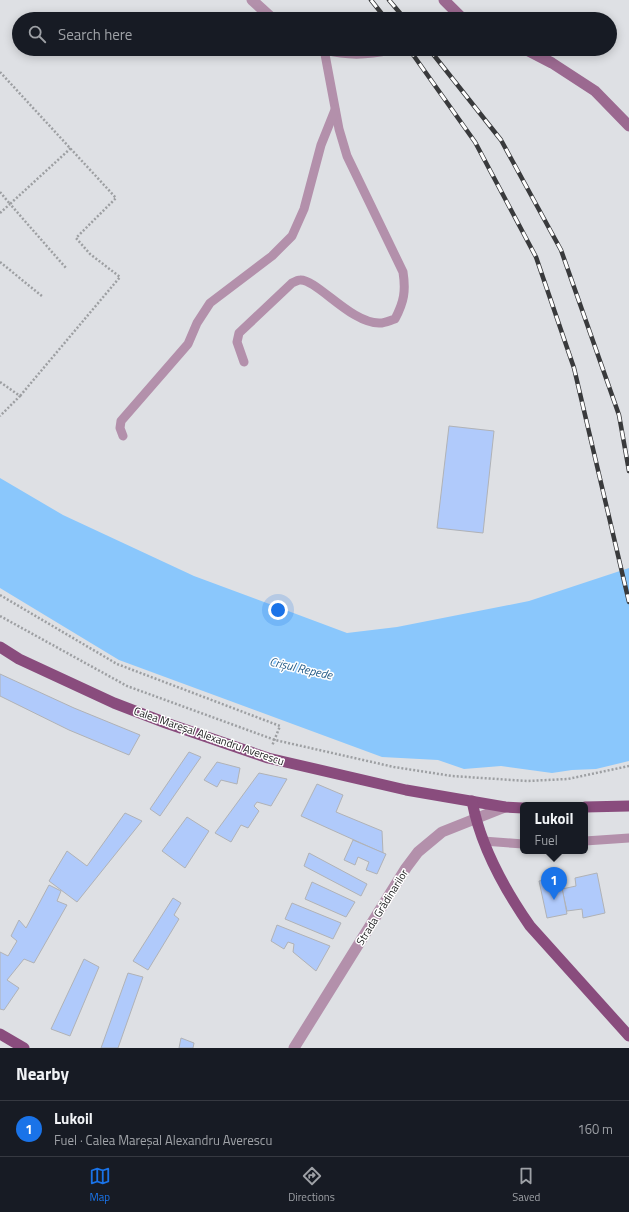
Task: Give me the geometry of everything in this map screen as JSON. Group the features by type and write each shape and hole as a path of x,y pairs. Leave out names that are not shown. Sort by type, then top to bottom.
{"main road":[{"path":"444,0 456,12"},
{"path":"538,56 595,91 629,126"},
{"name":"Calea Mareșal Alexandru Averescu","path":"0,647 19,659 114,703 166,723 268,758 406,790 505,807 520,808"},
{"path":"472,801 475,819 483,841 517,907 530,926 629,1036"},
{"path":"588,808 629,806"},
{"path":"0,1034 24,1048"}],"street":[{"path":"252,0 265,12"},
{"name":"Strada Grădinarilor","path":"294,1048 406,868 418,852 442,832 505,807"}],"lane":[{"path":"244,362 237,342 239,333 292,283 300,280 310,282 335,302 361,319 380,323 395,318 401,306 405,288 403,272 347,156 335,110 326,56"},
{"path":"123,436 120,428 121,421 188,344 197,323 210,303 272,256 292,236 304,209 321,145 335,110"},
{"path":"588,841 629,838"},
{"path":"483,841 520,844"}],"path":[{"path":"0,72 116,198 76,238 90,254 120,277 20,396 0,416"},
{"path":"0,213 71,148"},
{"path":"0,192 66,268"},
{"path":"0,262 43,297"},
{"path":"0,382 20,396"},
{"path":"0,595 117,664 280,726 268,758"},
{"path":"0,616 127,686 275,740 394,767 458,777 527,781 568,779 629,766"}],"water":[{"name":"Crișul Repede","path":"0,478 63,515 194,576 347,633 397,627 529,601 629,568 629,761 596,769 552,773 501,766 464,769 438,760 382,757 119,660 0,588"}],"building":[{"path":"449,426 494,431 483,533 437,528"},
{"path":"0,674 74,708 140,735 129,755 69,730 0,696"},
{"path":"189,752 201,757 160,816 150,809"},
{"path":"217,762 240,768 237,784 221,780 217,787 204,780"},
{"path":"259,773 287,779 271,806 257,802 254,806 259,811 248,828 241,825 231,842 215,833"},
{"path":"317,784 343,795 336,812 382,831 383,853 301,816"},
{"path":"125,813 142,821 77,902 49,881 67,851 87,866"},
{"path":"187,817 209,831 185,868 162,851"},
{"path":"353,840 386,854 377,874 366,870 369,862 358,857 355,865 344,860"},
{"path":"309,853 367,884 361,896 304,866"},
{"path":"597,873 605,913 583,918 582,909 567,911 562,889 576,886 575,878"},
{"path":"560,877 567,914 547,918 539,881"},
{"path":"312,882 355,902 346,917 305,899"},
{"path":"49,885 61,891 57,901 67,905 34,963 24,959 7,980 19,988 4,1010 0,1009 0,952 8,956 17,941 11,936 19,920 26,928"},
{"path":"173,898 181,903 174,915 179,919 148,970 133,961"},
{"path":"292,903 341,923 333,939 285,919"},
{"path":"277,925 330,946 316,971 293,952 294,944 288,942 284,949 271,941"},
{"path":"84,959 99,967 70,1036 51,1029"},
{"path":"128,973 143,977 118,1048 101,1048"},
{"path":"181,1038 194,1043 193,1048 179,1048"}],"railway":[{"path":"371,0 380,12"},
{"path":"389,0 399,12"},
{"path":"414,56 475,142 536,257 574,368 629,602"},
{"path":"435,56 501,140 561,250 619,415 629,471"}],"place":[{"name":"Lukoil","path":"554,900"}]}
